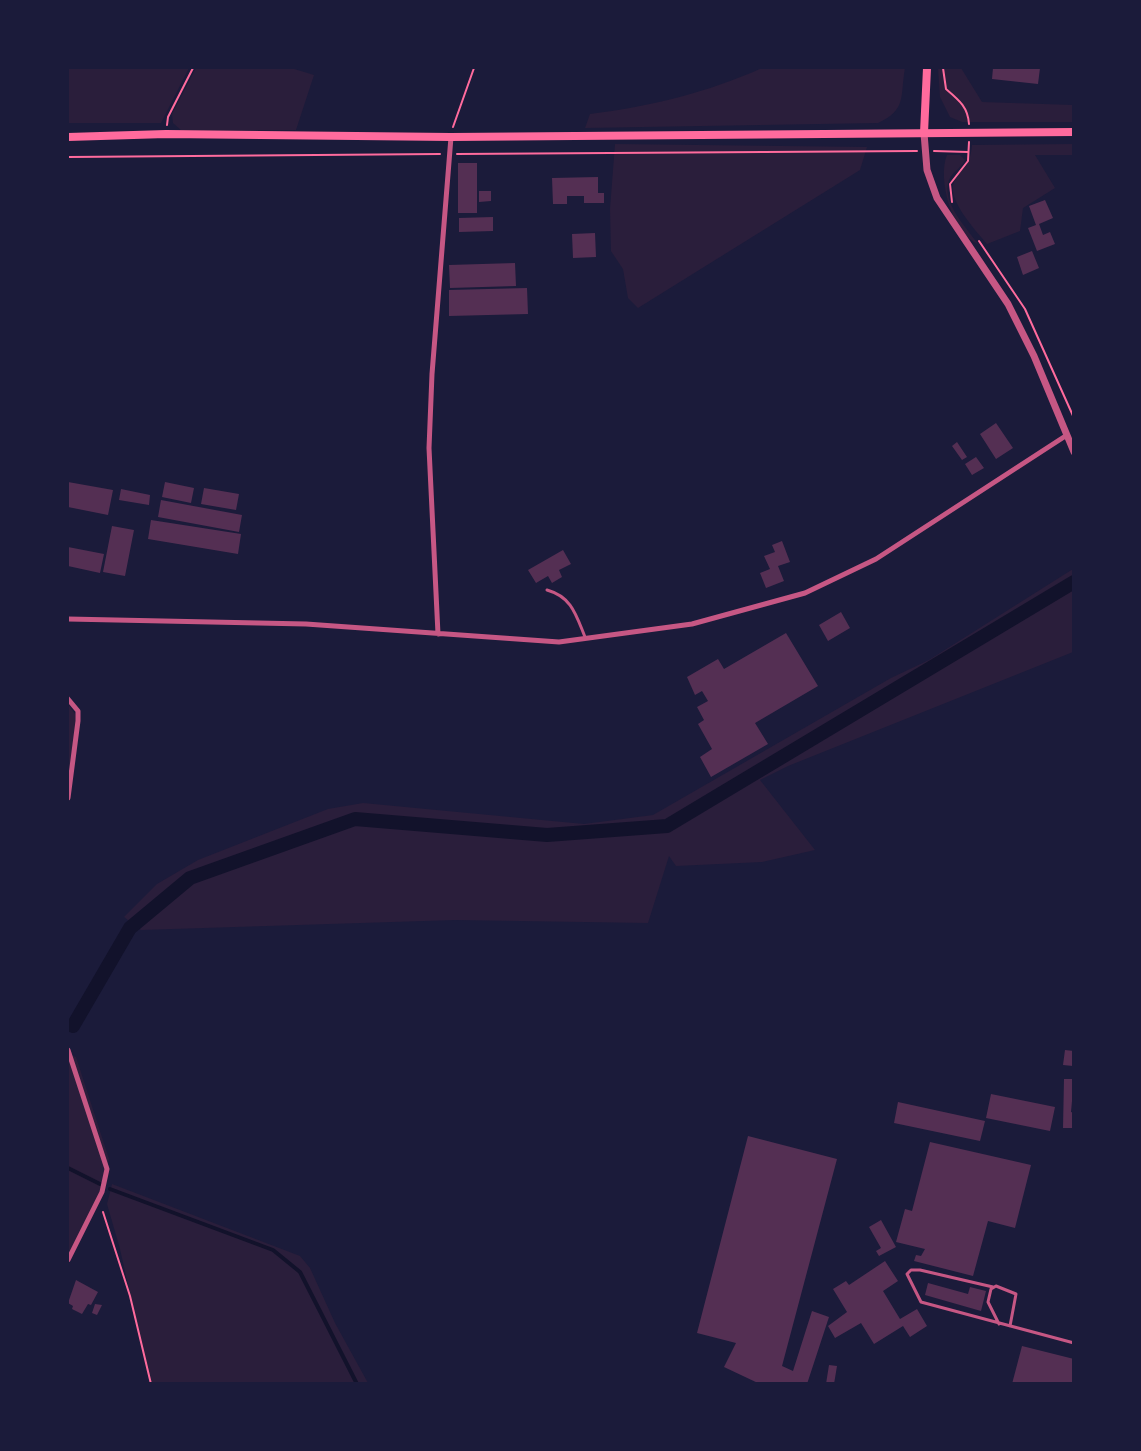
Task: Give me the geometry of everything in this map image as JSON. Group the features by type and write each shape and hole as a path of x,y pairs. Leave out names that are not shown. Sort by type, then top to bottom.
{"main road":[{"path":"924,133 927,68"},
{"path":"68,136 166,134 450,137 1074,132"}],"street":[{"path":"924,133 927,170 937,198 1008,304 1070,434 1074,452"},
{"path":"438,634 429,448 432,374 450,137"},
{"path":"68,619 306,624 559,642 692,624 805,593 876,559 1070,434"},
{"path":"68,699 78,711 68,798"},
{"path":"68,1050 106,1160 107,1178 68,1260"}],"lane":[{"path":"547,590 565,597 573,607 585,638"},
{"path":"1010,1326 1016,1294 920,1270 911,1270 907,1274 921,1302 999,1324 1074,1343"},
{"path":"993,1287 988,1302 999,1324"}],"path":[{"path":"166,134 168,117 193,68"},
{"path":"450,137 474,68"},
{"path":"943,68 946,89 964,104 968,114 968,160 950,184"},
{"path":"68,157 968,152"},
{"path":"98,1201 130,1296 151,1383"}],"shaded area":[{"path":"68,68 189,68 161,123 68,123"},
{"path":"196,68 291,68 314,75 296,130 182,131 173,123 172,114"},
{"path":"762,68 905,68 898,107 894,113 878,123 585,128 590,114 678,97 742,77"},
{"path":"938,68 961,68 982,102 1073,105 1073,122 962,122 950,117 940,97"},
{"path":"615,144 867,147 860,170 638,308 628,298 623,269 611,251 610,209"},
{"path":"1073,144 1073,155 1035,155 1055,188 1023,208 1020,231 987,244 970,224 954,197 954,182 969,160 972,145"},
{"path":"947,155 960,155 965,160 950,178 948,195 955,213 978,244 961,229 949,204 944,177"},
{"path":"1073,569 1073,652 788,766 760,780 815,850 762,862 676,866 669,856 648,923 455,920 141,930 124,917 157,884 198,860 328,809 363,803 584,824 653,815 891,678 929,660"},
{"path":"68,704 75,714 76,723 68,778"},
{"path":"68,1054 76,1057 109,1159 102,1187 68,1256"},
{"path":"112,1184 300,1256 310,1268 335,1323 368,1383 150,1383 120,1249 107,1204"}],"building":[{"path":"993,68 1040,68 1038,84 992,79"},
{"path":"458,163 477,163 477,213 458,213"},
{"path":"598,177 598,193 604,193 604,203 584,203 584,196 567,196 567,204 553,204 552,178"},
{"path":"479,191 491,191 491,201 479,202"},
{"path":"1045,200 1053,218 1039,224 1043,235 1050,232 1055,244 1037,251 1028,228 1036,225 1029,206"},
{"path":"493,217 493,231 459,232 459,218"},
{"path":"595,233 596,257 573,258 572,234"},
{"path":"1032,251 1039,268 1023,275 1017,257"},
{"path":"515,263 516,286 450,288 449,265"},
{"path":"527,288 528,314 449,316 449,290"},
{"path":"996,423 1013,448 996,459 980,434"},
{"path":"957,442 967,457 962,460 952,446"},
{"path":"976,457 984,468 972,475 965,464"},
{"path":"68,482 113,490 108,515 68,507"},
{"path":"165,482 194,488 191,503 162,497"},
{"path":"204,488 239,494 236,510 201,504"},
{"path":"121,489 150,495 149,505 119,500"},
{"path":"161,500 242,515 239,532 158,517"},
{"path":"151,520 241,534 238,554 148,539"},
{"path":"112,526 134,530 125,576 103,572"},
{"path":"782,541 790,562 778,566 784,581 766,588 760,573 770,569 764,556 775,552 772,545"},
{"path":"68,547 104,554 100,573 68,566"},
{"path":"563,550 571,564 559,570 562,577 552,583 548,576 536,583 528,570"},
{"path":"841,612 850,628 828,641 819,625"},
{"path":"786,633 818,686 755,723 768,744 711,777 700,757 712,749 698,724 704,720 697,707 708,701 702,691 695,695 687,677 718,659 724,669"},
{"path":"1065,1050 1074,1051 1073,1066 1063,1065"},
{"path":"1064,1079 1074,1079 1071,1112 1074,1113 1074,1128 1063,1128"},
{"path":"991,1094 1055,1107 1050,1131 986,1118"},
{"path":"898,1102 985,1121 980,1141 894,1123"},
{"path":"748,1136 837,1159 782,1366 793,1371 812,1311 829,1317 807,1384 760,1384 724,1367 736,1343 697,1333"},
{"path":"930,1142 1031,1165 1015,1228 988,1221 973,1276 914,1261 916,1255 921,1256 925,1249 896,1242 905,1209 912,1211"},
{"path":"881,1220 896,1247 879,1256 876,1251 881,1248 869,1227"},
{"path":"885,1261 898,1281 883,1291 900,1319 917,1309 927,1326 910,1337 903,1326 874,1344 861,1323 835,1338 828,1326 847,1312 833,1289 846,1281 849,1285"},
{"path":"76,1280 98,1292 91,1305 88,1304 82,1314 72,1309 73,1306 68,1303"},
{"path":"928,1283 968,1294 970,1287 986,1291 981,1311 925,1295"},
{"path":"95,1304 102,1305 97,1315 92,1313"},
{"path":"1022,1346 1074,1359 1074,1384 1012,1384"},
{"path":"829,1365 837,1366 834,1384 826,1384"}],"waterway":[{"path":"73,1026 130,928 190,878 355,819 547,835 667,826 1074,582"},
{"path":"68,1168 100,1184"},
{"path":"110,1189 273,1250 300,1272 357,1384"}]}
